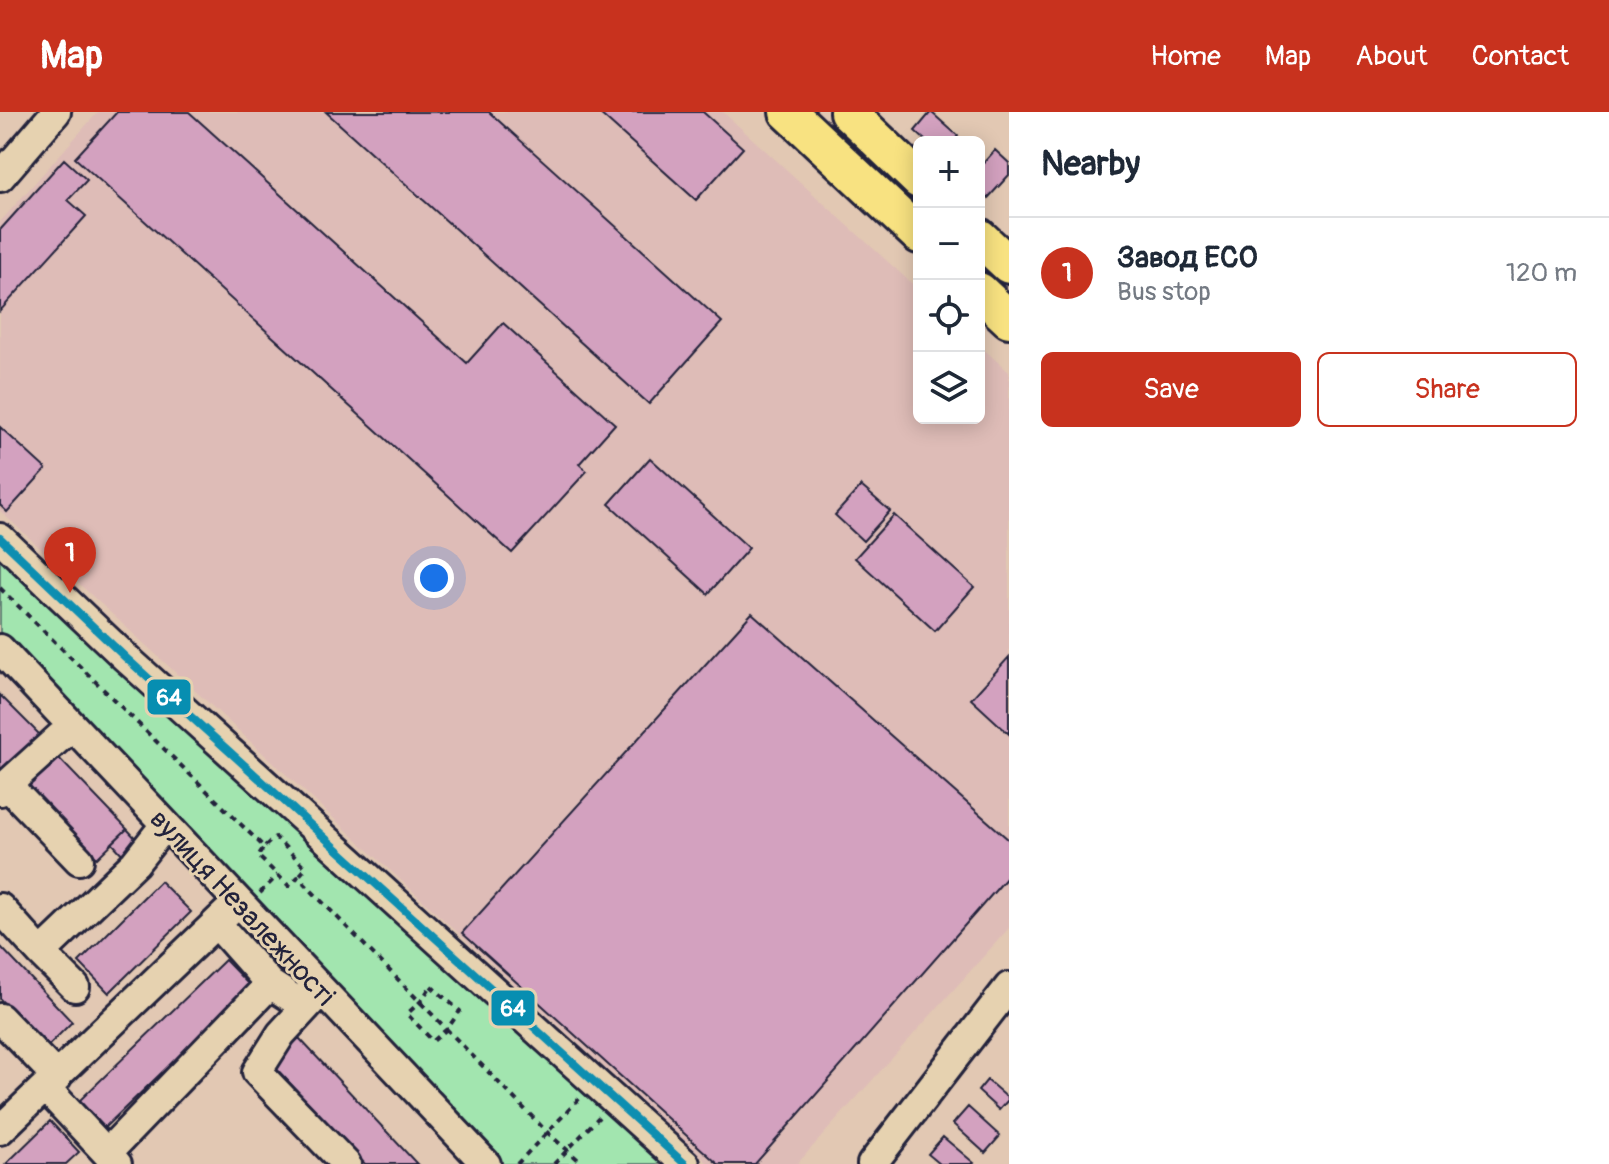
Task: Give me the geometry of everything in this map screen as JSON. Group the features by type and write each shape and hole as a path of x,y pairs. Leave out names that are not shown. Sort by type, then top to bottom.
{"main road":[{"path":"788,112 913,229"},
{"path":"852,113 913,174"},
{"path":"985,243 1009,265"},
{"path":"985,297 1009,319"}],"street":[{"path":"0,177 56,112"},
{"path":"0,538 149,678 685,1164"},
{"name":"вулиця Незалежності","path":"0,649 238,902 314,999 486,1164"},
{"path":"72,726 4,788 79,860"},
{"path":"41,953 135,863 165,825"},
{"path":"4,1118 51,1082 238,902"},
{"path":"0,908 75,987"},
{"path":"217,924 270,984 314,999 281,1034 257,1072 346,1164"},
{"path":"0,1018 112,1158 270,984"},
{"path":"872,1164 1009,987"}],"path":[{"path":"0,588 264,847"},
{"path":"275,837 306,868 298,877 289,886 258,856 275,837"},
{"path":"298,877 548,1133 583,1164"},
{"path":"431,986 460,1011 447,1029 433,1041 407,1014 431,986"},
{"path":"517,1164 580,1098 600,1116 554,1164"}],"shaded area":[{"path":"98,112 723,112 913,285 913,424 985,424 985,350 1009,372 1009,928 797,1164 709,1164 0,511 0,222"}],"green space":[{"path":"0,550 667,1164 501,1164 275,931 0,636"}],"building":[{"path":"117,112 189,112 467,363 503,323 615,424 579,464 587,471 512,553 75,158"},
{"path":"326,112 489,112 722,322 649,404"},
{"path":"598,112 703,112 743,148 696,200"},
{"path":"931,112 958,136 920,136 915,131"},
{"path":"995,150 1009,163 1009,175 988,198 985,195 985,161"},
{"path":"64,159 87,180 68,200 86,216 0,311 0,230"},
{"path":"0,427 46,469 7,512 0,505"},
{"path":"650,458 749,548 708,594 609,504"},
{"path":"861,486 890,511 863,541 835,515"},
{"path":"894,515 974,587 935,631 855,558"},
{"path":"752,613 1009,840 1009,875 755,1164 718,1164 462,933"},
{"path":"1009,657 1009,734 971,699"},
{"path":"0,695 40,735 4,772 0,768"},
{"path":"53,752 127,829 97,858 23,780"},
{"path":"127,829 139,842 124,856 112,843"},
{"path":"160,881 191,912 109,993 79,962"},
{"path":"0,946 72,1022 46,1048 0,999"},
{"path":"225,960 251,987 103,1129 78,1102"},
{"path":"299,1038 417,1164 365,1164 272,1064"},
{"path":"987,1080 1009,1099 999,1110 978,1091"},
{"path":"968,1107 1000,1136 985,1153 953,1124"},
{"path":"50,1121 79,1152 66,1164 6,1164"},
{"path":"943,1137 974,1163 940,1164 928,1154"}],"transit line":[{"name":"64","path":"0,538 125,657 685,1164"}],"place":[{"name":"Завод ЕСО","path":"70,593"}]}
